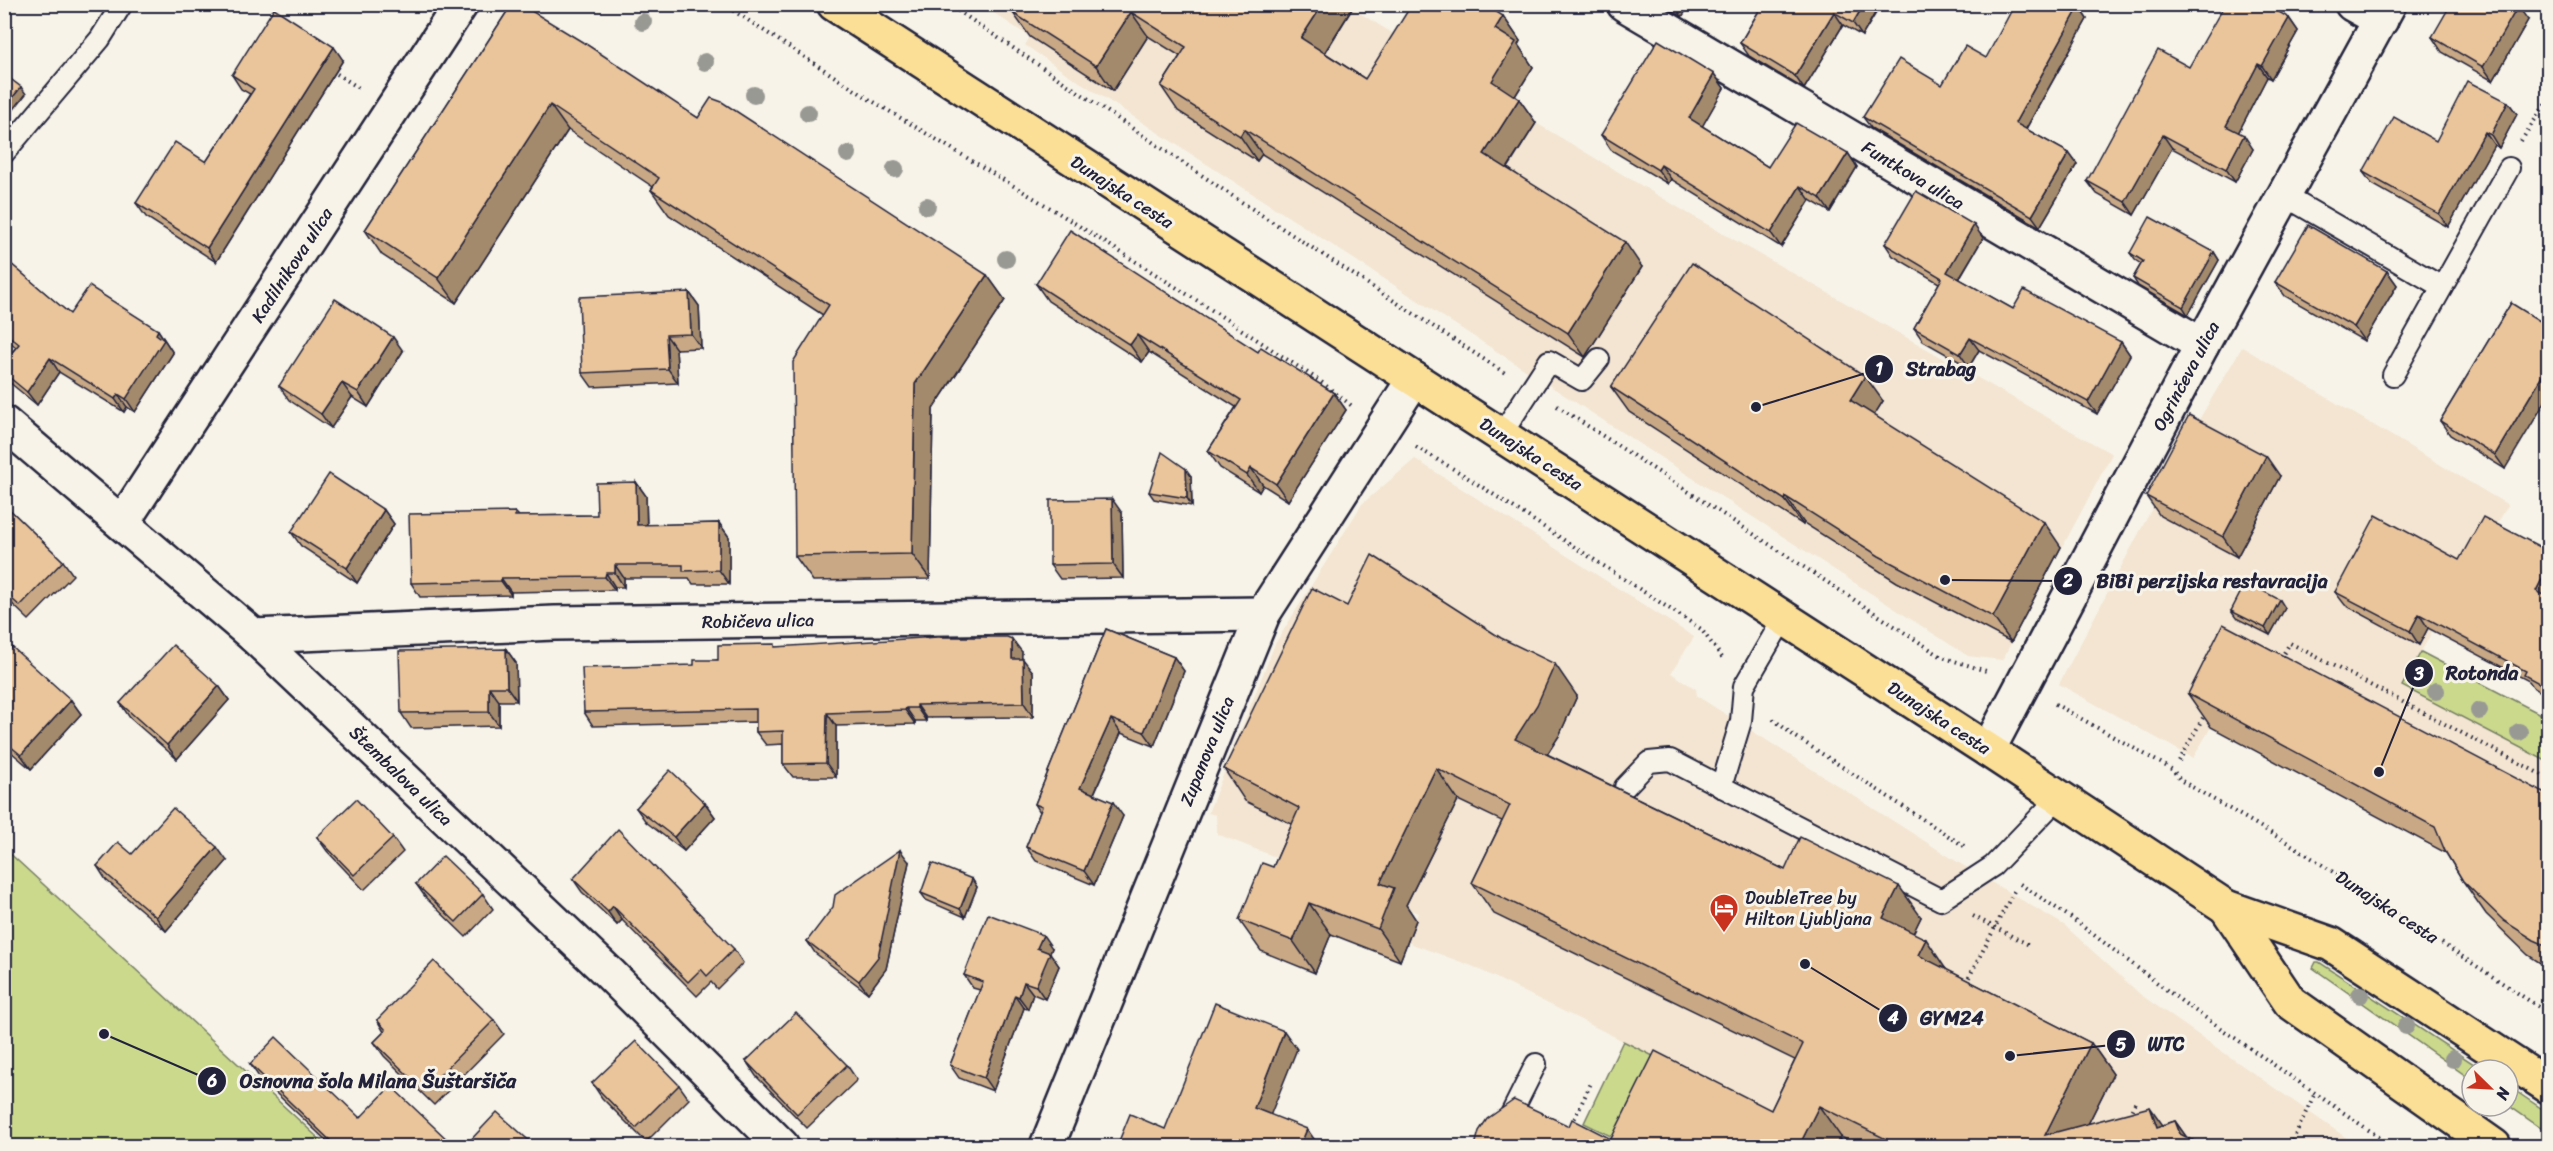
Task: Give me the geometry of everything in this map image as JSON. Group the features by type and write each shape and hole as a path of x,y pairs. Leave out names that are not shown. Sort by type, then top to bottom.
{"main road":[{"name":"Dunajska cesta","path":"834,4 2059,796 2226,907 2331,944 2548,1086"},
{"name":"Dunajska cesta","path":"2226,907 2290,1002 2490,1145"}],"street":[{"name":"Kadilnikova ulica","path":"122,523 460,4"},
{"name":"Funtkova ulica","path":"1624,4 2202,345"},
{"path":"2352,4 2385,12"},
{"name":"Ogrinčeva ulica","path":"1988,750 2202,345 2385,12"},
{"name":"Zupanova ulica","path":"1047,1146 1263,614 1414,379"},
{"name":"Štembalova ulica","path":"4,423 254,636 609,973 782,1146"},
{"name":"Robičeva ulica","path":"254,636 555,623 1263,614"}],"lane":[{"path":"4,153 99,39 122,4"},
{"path":"2393,375 2509,168"},
{"path":"2284,196 2442,287"},
{"path":"1501,435 1549,362 1582,380 1599,359"},
{"path":"1721,787 1741,721 1744,686 1783,619"},
{"path":"1625,787 1649,762 1670,760 1941,900 1993,866 2059,796"},
{"path":"1495,1146 1536,1064"}],"path":[{"path":"723,4 869,99 1057,212 1182,291 1320,381 1356,410"},
{"path":"948,4 1224,191 1942,657 1997,674"},
{"path":"2509,168 2514,152 2548,100"},
{"path":"1409,443 1462,474 1701,629 1725,662"},
{"path":"2272,654 2281,659 2290,643 2548,778"},
{"name":"Dunajska cesta","path":"2049,701 2173,770 2180,780 2295,847 2548,1013"},
{"path":"2179,761 2207,711"},
{"path":"1771,716 1792,735 1969,850"},
{"path":"1962,990 2019,883"},
{"path":"1941,900 2031,946"},
{"path":"2070,917 2167,991 2392,1146"},
{"path":"2545,996 2548,989"},
{"path":"1567,1133 1592,1081"},
{"path":"2290,1146 2315,1093"},
{"path":"2128,1118 2137,1099"}],"shaded area":[{"path":"982,5 1347,5 1536,123 1701,221 2112,454 2002,660 1968,656 1066,73 1025,45 1030,37"},
{"path":"2242,347 2508,505 2474,564 2469,562 2421,652 2548,718 2548,968 2505,936 2486,914 2468,884 2458,860 2211,727 2193,758 2059,684 2200,418"},
{"path":"1415,459 1694,637 1671,673 1696,689 1697,696 1959,863 2064,925 2141,995 2358,1146 1896,1146 1793,1125 1472,966 1407,942 1418,913 1217,834 1216,815 1208,813 1275,644 1362,504"}],"green space":[{"path":"2421,652 2548,718 2548,762 2402,686"},
{"path":"5,849 327,1146 5,1146"},
{"path":"2316,962 2319,962 2465,1058 2460,1058 2460,1072 2313,968"},
{"path":"1623,1041 1799,1129 1631,1146 1584,1123"},
{"path":"2520,1094 2548,1113 2548,1133 2520,1113"}],"building":[{"path":"512,4 520,4 589,46 698,118 711,98 722,102 987,275 915,384 912,554 795,556 793,362 829,305 651,190 659,178 550,105 438,278 365,230"},
{"path":"1018,4 1323,4 1301,38 1365,79 1412,4 1454,4 1465,12 1470,4 1484,4 1503,16 1495,29 1516,42 1492,81 1519,99 1484,154 1625,242 1568,333 1244,129 1240,136 1161,86 1186,47 1131,12 1096,66 1013,13"},
{"path":"1763,4 1864,4 1853,23 1834,12 1795,76 1740,43"},
{"path":"2015,4 2074,4 2079,7 2015,123 2069,153 2032,216 1863,117 1899,59 1942,85 1965,46 1986,58"},
{"path":"2225,4 2266,4 2289,18 2262,66 2258,64 2226,126 2244,135 2226,169 2163,135 2125,202 2087,181 2158,50 2189,67"},
{"path":"2451,4 2515,4 2518,6 2483,67 2432,37"},
{"path":"274,8 334,47 207,248 136,203 175,142 206,162 254,89 232,75"},
{"path":"1658,40 1714,74 1689,118 1768,167 1796,123 1848,153 1820,198 1800,186 1771,233 1661,165 1658,170 1601,135"},
{"path":"4,74 21,87 4,108"},
{"path":"2467,81 2508,102 2491,135 2485,132 2439,214 2363,172 2394,117 2436,141"},
{"path":"1916,191 1974,225 1947,272 2013,309 2024,290 2121,342 2088,402 1970,338 1960,354 1914,328 1942,278 1885,244"},
{"path":"2150,217 2214,252 2183,307 2133,278 2143,261 2130,253"},
{"path":"2308,225 2387,271 2354,327 2275,282"},
{"path":"1070,230 1258,352 1261,347 1334,393 1276,484 1251,468 1247,475 1208,451 1241,400 1137,335 1130,345 1036,284"},
{"path":"4,258 70,314 89,286 158,330 156,334 164,340 126,399 118,394 115,399 50,358 27,392 4,373 4,362 19,344 4,332"},
{"path":"1692,263 1865,376 1850,400 2044,522 1993,617 1879,556 1786,497 1785,500 1611,387"},
{"path":"689,292 691,334 666,335 668,369 582,373 579,297"},
{"path":"335,299 393,337 358,392 342,383 321,414 279,386"},
{"path":"2511,303 2548,326 2548,366 2495,455 2440,421"},
{"path":"2189,415 2266,456 2223,537 2146,496"},
{"path":"1162,452 1186,469 1187,498 1149,492"},
{"path":"329,474 384,510 347,568 291,532"},
{"path":"636,482 637,525 719,523 719,570 683,571 683,565 615,565 615,573 606,573 605,577 501,578 501,581 411,583 409,514 515,512 515,516 597,515 596,483"},
{"path":"1112,499 1113,564 1050,565 1050,500"},
{"path":"4,504 63,561 20,606 4,592"},
{"path":"2376,515 2459,560 2483,517 2548,551 2548,567 2536,591 2548,597 2548,688 2524,675 2526,671 2419,614 2410,631 2335,592"},
{"path":"1372,555 1501,638 1555,664 1537,705 1515,739 1785,870 1800,837 1899,886 1883,918 1926,939 1918,955 2091,1043 2045,1135 2150,1107 2157,1127 2175,1121 2180,1134 2204,1146 1900,1146 1819,1106 1799,1146 1476,1146 1479,1131 1487,1119 1514,1100 1569,1126 1572,1119 1611,1139 1655,1051 1771,1110 1803,1044 1472,883 1510,805 1436,768 1380,883 1394,888 1378,929 1309,903 1293,941 1239,920 1262,863 1273,867 1299,808 1224,769 1312,588 1347,606"},
{"path":"2246,582 2280,600 2265,628 2231,611"},
{"path":"2223,624 2548,795 2548,946 2504,921 2463,881 2445,851 2435,827 2188,694"},
{"path":"1106,629 1174,657 1144,732 1111,719 1080,788 1113,802 1084,871 1026,847 1042,807 1035,804"},
{"path":"938,637 1007,637 1012,639 1012,659 1023,659 1024,703 917,705 917,708 906,708 905,710 827,713 826,763 783,764 783,731 756,732 756,709 584,712 582,668 694,665 694,660 718,660 718,645 775,644 775,647"},
{"path":"173,645 219,686 167,745 120,703"},
{"path":"12,647 71,700 21,755 4,741 4,656"},
{"path":"506,649 507,687 489,687 489,712 401,713 399,651"},
{"path":"670,770 705,803 674,837 636,808"},
{"path":"356,799 393,838 354,875 317,837"},
{"path":"173,808 217,847 156,917 97,866 118,842 132,854"},
{"path":"618,829 734,949 707,976 701,969 688,982 613,906 608,912 573,879"},
{"path":"900,850 878,957 859,981 807,941 833,907 835,895"},
{"path":"443,856 483,894 456,922 416,884"},
{"path":"932,863 972,879 960,909 921,893"},
{"path":"988,914 1043,935 1037,948 1050,953 1036,986 1024,982 1019,997 1015,995 984,1078 950,1065 983,982 964,975"},
{"path":"434,961 494,1020 424,1091 374,1042 386,1030 377,1020"},
{"path":"1215,1003 1284,1031 1254,1108 1307,1129 1300,1146 1117,1146 1130,1114 1165,1129"},
{"path":"796,1013 847,1065 797,1114 746,1061"},
{"path":"276,1037 360,1118 391,1086 454,1146 336,1146 250,1064"},
{"path":"636,1041 679,1085 636,1128 592,1083"},
{"path":"497,1112 535,1146 465,1146"},
{"path":"897,1139 914,1146 894,1146"},
{"path":"735,1141 740,1146 729,1146"}],"place":[{"name":"Strabag","path":"1756,407"},
{"name":"BiBi perzijska restavracija","path":"1945,580"},
{"name":"Rotonda","path":"2379,772"},
{"name":"DoubleTree by Hilton Ljubljana","path":"1724,934"},
{"name":"GYM24","path":"1805,964"},
{"name":"Osnovna šola Milana Šuštaršiča","path":"104,1034"},
{"name":"WTC","path":"2010,1056"}]}
